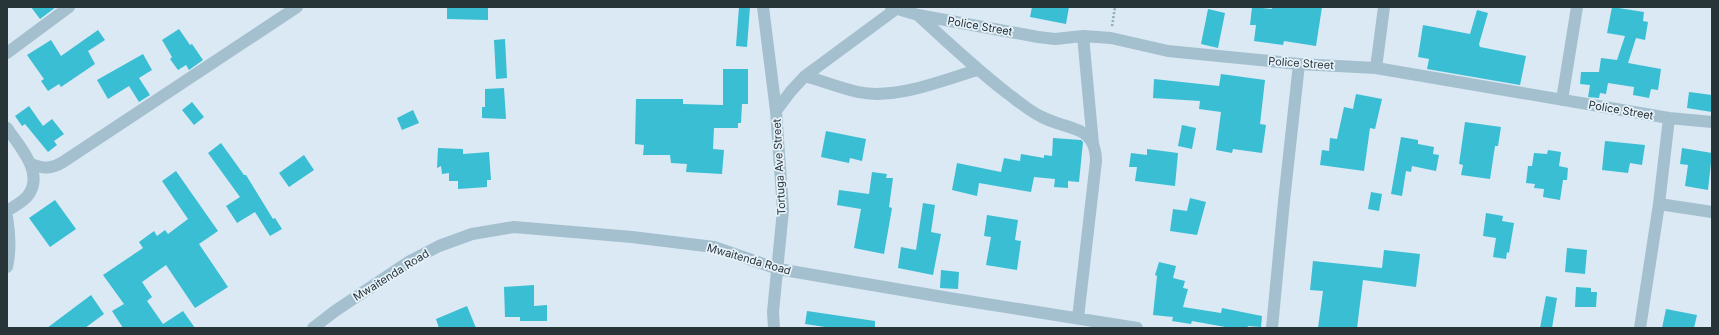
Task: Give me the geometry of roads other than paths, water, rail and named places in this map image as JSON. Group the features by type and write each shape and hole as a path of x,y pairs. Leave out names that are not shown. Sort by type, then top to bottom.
{"street":[{"path":"7,53 69,7"},
{"path":"31,164 43,169 53,168 297,7"},
{"name":"Tortuga Ave Street","path":"762,7 776,111 783,210 773,312 774,328"},
{"path":"1376,68 1384,7"},
{"path":"1562,100 1577,7"},
{"path":"776,111 791,91 805,76 893,8"},
{"name":"Police Street","path":"893,8 918,15 1038,37 1055,39 1083,36 1111,38 1168,51 1299,64 1376,68 1669,118 1712,122"},
{"path":"918,15 977,70 1040,117 1081,132 1088,137 1093,144 1096,152 1096,161 1078,318"},
{"path":"1083,36 1093,144"},
{"path":"1272,328 1299,64"},
{"path":"805,76 858,92 883,94 922,87 977,70"},
{"path":"1640,328 1659,204 1669,118"},
{"path":"7,128 31,164 34,180 28,195 7,211"},
{"path":"1659,204 1712,212"},
{"path":"7,217 11,242 7,267"},
{"name":"Mwaitenda Road","path":"313,328 335,311 410,261 433,249 472,234 514,227 632,237 714,247 778,269 1137,328"}]}
